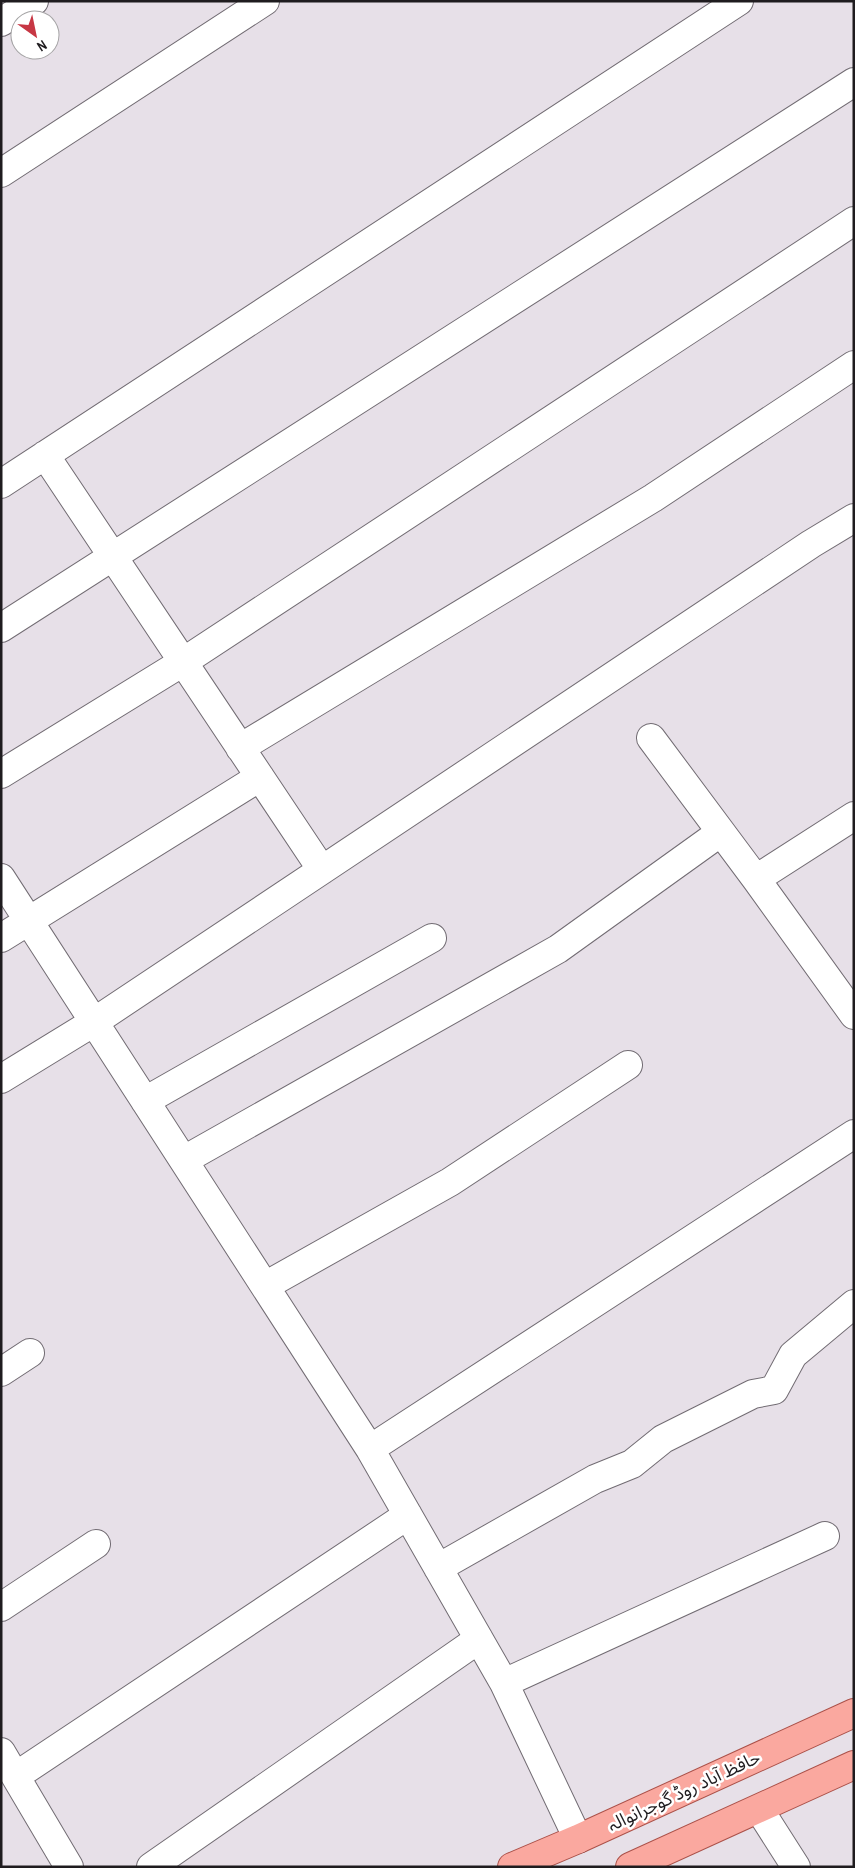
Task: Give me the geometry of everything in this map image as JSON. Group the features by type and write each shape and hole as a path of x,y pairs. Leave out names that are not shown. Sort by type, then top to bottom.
{"main road":[{"name":"حافظ آباد روڈ گوجرانوالہ","path":"512,1867 578,1839 854,1713"},
{"path":"630,1867 854,1765"}],"street":[{"path":"1,22 34,1"},
{"path":"1,173 265,1"},
{"path":"1,484 739,1"},
{"path":"1,628 854,82"},
{"path":"1,774 183,662 854,220"},
{"path":"240,748 653,498 854,365"},
{"path":"46,455 322,870"},
{"path":"1,1079 94,1022 811,544 854,518"},
{"path":"652,738 854,1015"},
{"path":"1,938 260,777"},
{"path":"756,879 854,816"},
{"path":"184,1160 558,949 721,832"},
{"path":"1,878 370,1449 504,1683 578,1839"},
{"path":"145,1101 432,938"},
{"path":"265,1286 450,1182 628,1065"},
{"path":"370,1449 854,1134"},
{"path":"438,1568 595,1479 632,1464 663,1440 753,1394 774,1390 793,1355 854,1304"},
{"path":"1,1372 30,1352"},
{"path":"16,1776 408,1515"},
{"path":"504,1683 826,1536"},
{"path":"1,1607 96,1544"},
{"path":"151,1867 479,1639"},
{"path":"1,1752 69,1867"},
{"path":"759,1809 796,1867"}]}
